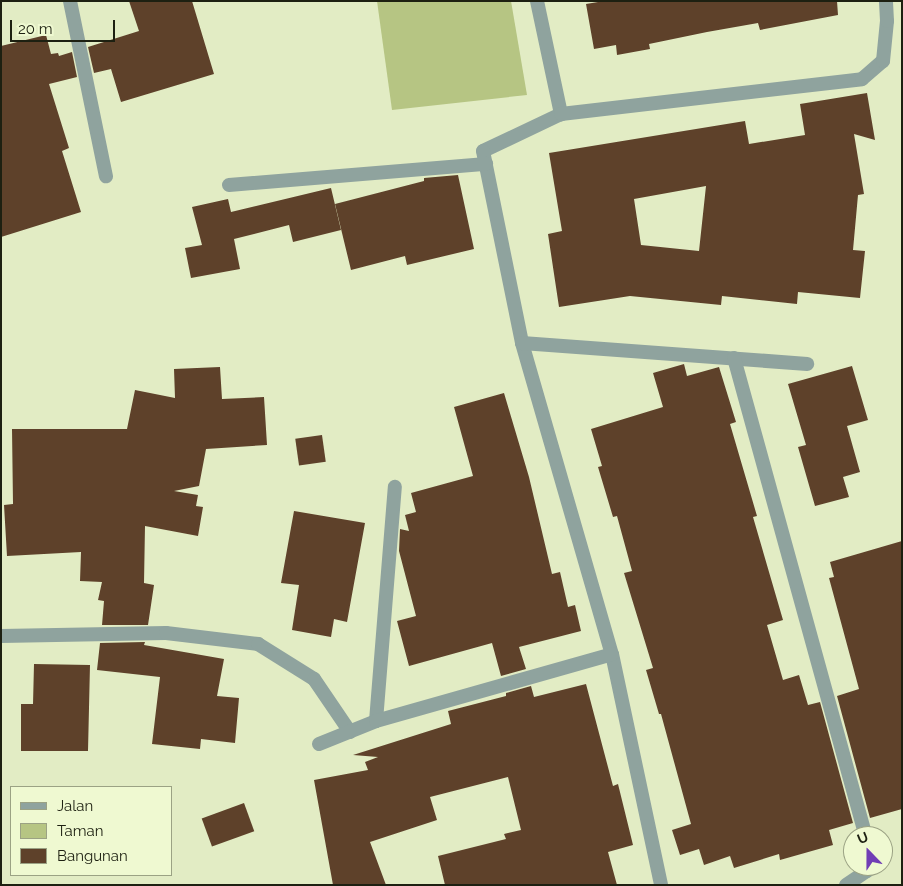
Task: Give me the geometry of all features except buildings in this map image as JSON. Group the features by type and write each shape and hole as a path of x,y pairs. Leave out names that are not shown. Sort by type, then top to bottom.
{"street":[{"path":"70,1 106,176"},
{"path":"537,1 560,114"},
{"path":"661,885 612,654 522,343 483,150 560,114 862,79 883,61 887,21 886,1"},
{"path":"229,185 486,164"},
{"path":"522,343 807,364"},
{"path":"734,358 863,826"},
{"path":"376,721 395,487"},
{"path":"1,636 166,633 258,644 314,680 350,732"},
{"path":"319,744 376,721 612,654"},
{"path":"846,885 860,876"}],"green space":[{"path":"377,1 511,1 527,95 392,110"}]}
